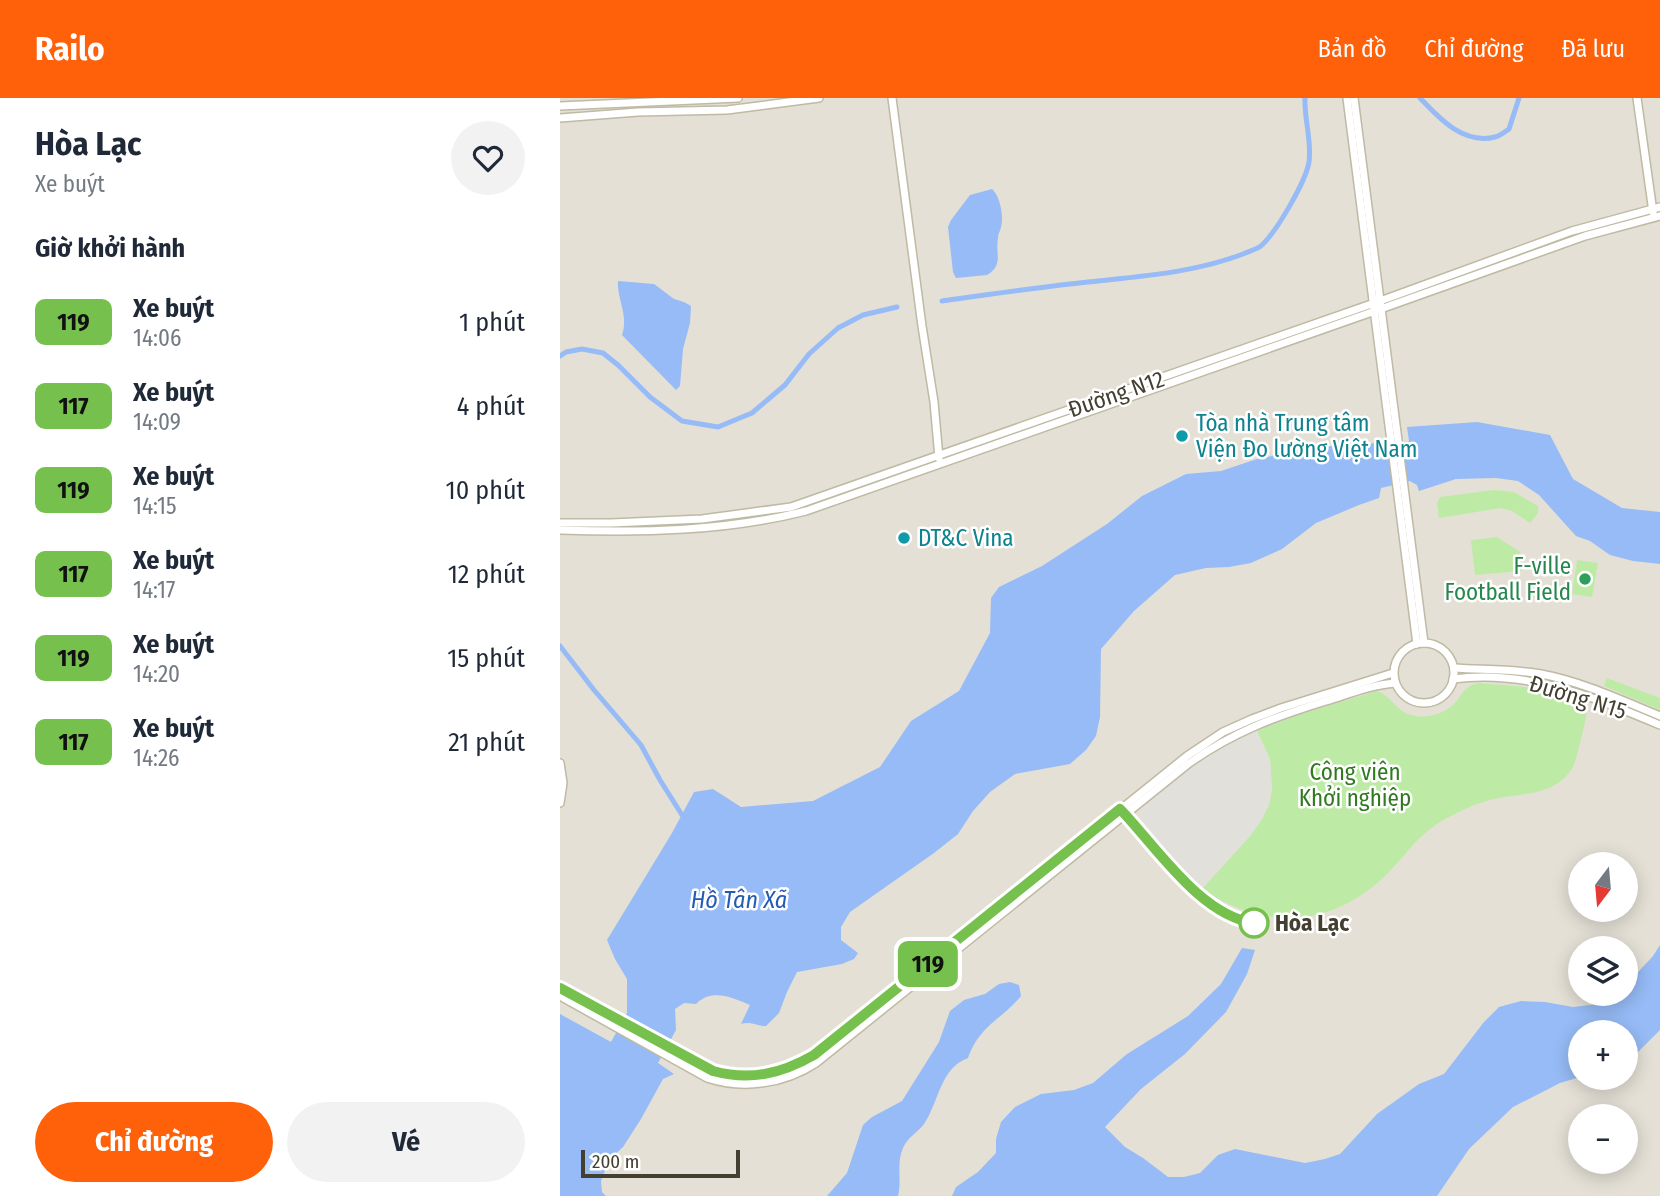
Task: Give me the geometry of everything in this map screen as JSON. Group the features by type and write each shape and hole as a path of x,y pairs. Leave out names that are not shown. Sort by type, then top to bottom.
{"street":[{"path":"560,106 738,98"},
{"path":"560,118 638,112 727,110 819,98"},
{"path":"892,98 940,460"},
{"path":"1347,98 1377,306 1420,643"},
{"path":"1354,98 1377,306"},
{"path":"1637,98 1656,212"},
{"name":"Đường N12","path":"560,530 653,530 755,521 806,510 1377,306 1656,212"},
{"name":"Đường N12","path":"560,523 702,519 791,507 940,460"},
{"path":"1420,643 1442,649 1454,668 1453,679 1445,695 1426,704 1406,698 1399,691 1393,673 1399,655 1420,643"},
{"name":"Đường N15","path":"1454,668 1527,672 1566,680 1660,716"},
{"path":"1164,779 1186,756 1223,732 1280,708 1393,673"},
{"name":"Đường N15","path":"1453,679 1509,678 1559,687 1596,698 1660,725"},
{"path":"560,996 725,1079 783,1071 814,1055 1164,779 1210,748 1261,722 1395,682"},
{"path":"560,763 564,783 560,803"},
{"path":"560,988 627,1030"}],"shaded area":[{"path":"560,98 1660,98 1660,1196 560,1196"},
{"path":"1257,731 1270,759 1272,790 1269,805 1250,836 1202,889 1188,877 1143,822 1142,810 1144,805 1194,766"}],"green space":[{"path":"1494,490 1514,492 1538,506 1538,513 1530,523 1512,511 1501,508 1439,518 1437,503 1440,497"},
{"path":"1497,537 1520,552 1522,571 1475,575 1471,540"},
{"name":"F-ville Football Field","path":"1577,560 1598,563 1592,597 1572,594"},
{"path":"1607,678 1660,698 1660,710 1604,686"},
{"name":"Công viên Khởi nghiệp","path":"1478,683 1549,690 1587,703 1576,759 1571,770 1556,785 1536,792 1487,801 1446,818 1424,834 1383,878 1362,895 1317,915 1272,917 1249,912 1202,889 1262,819 1272,790 1270,759 1257,731 1295,716 1377,691 1408,714 1420,717 1438,714 1454,704 1466,689"}],"water":[{"path":"992,189 1001,206 1002,217 997,263 987,275 956,278 948,227 970,195"},
{"path":"618,281 654,284 674,299 691,306 680,386 676,390 622,335 624,315"},
{"name":"Hồ Tân Xã","path":"1477,422 1550,435 1573,479 1622,508 1660,512 1660,564 1610,555 1590,541 1576,536 1539,495 1518,481 1496,478 1456,479 1419,491 1417,485 1410,481 1381,488 1379,498 1316,523 1282,549 1251,563 1175,575 1134,611 1101,649 1100,717 1096,736 1086,750 1070,764 1015,774 990,792 958,834 850,912 841,927 841,940 858,953 854,959 842,964 797,972 779,1013 766,1026 741,1024 750,1005 722,995 708,996 696,1004 684,1003 675,1009 676,1030 658,1063 674,1074 663,1079 623,1147 609,1160 601,1181 602,1192 606,1196 560,1196 560,1014 611,1042 627,1013 627,979 607,940 694,792 713,789 741,807 813,801 880,767 911,721 959,691 990,633 991,598 999,587 1042,566 1107,524 1142,496 1186,474 1221,471 1257,459 1315,447 1409,441 1407,427"},
{"path":"1660,945 1660,1030 1638,1052 1638,1020 1568,1020 1568,1081 1513,1107 1469,1149 1437,1196 952,1196 956,1187 978,1172 996,1153 996,1139 1001,1122 1015,1107 1041,1094 1074,1090 1093,1083 1127,1054 1188,1016 1221,984 1242,948 1255,950 1247,974 1226,1012 1185,1054 1141,1089 1105,1127 1125,1147 1168,1177 1200,1173 1218,1155 1235,1149 1305,1163 1340,1154 1377,1114 1419,1084 1444,1074 1499,1007 1521,1001 1573,1007 1638,1006 1638,972"},
{"path":"1010,982 1019,985 1021,996 985,1030 968,1058 951,1069 924,1124 905,1144 900,1160 898,1196 827,1196 847,1173 863,1125 902,1101 939,1042 950,1011 964,1000 985,994 999,984"}],"waterway":[{"path":"942,301 1180,271 1222,261 1258,248 1283,218 1307,170 1310,146 1305,98"},
{"path":"1420,98 1453,128 1472,137 1483,138 1497,136 1509,129 1519,98"},
{"path":"560,356 582,349 603,353 650,397 682,421 718,427 752,413 785,385 809,354 838,328 863,315 897,307"},
{"path":"560,646 641,745 682,815"}],"bus line":[{"name":"119","path":"560,988 713,1071 725,1075 751,1076 783,1071 814,1055 1120,809 1191,888 1224,912 1255,923"}],"place":[{"name":"Tòa nhà Trung tâm Viện Đo lường Việt Nam","path":"1182,436"},
{"name":"DT&C Vina","path":"904,538"},
{"name":"F-ville Football Field","path":"1585,579"},
{"name":"Hòa Lạc","path":"1254,923"}]}
